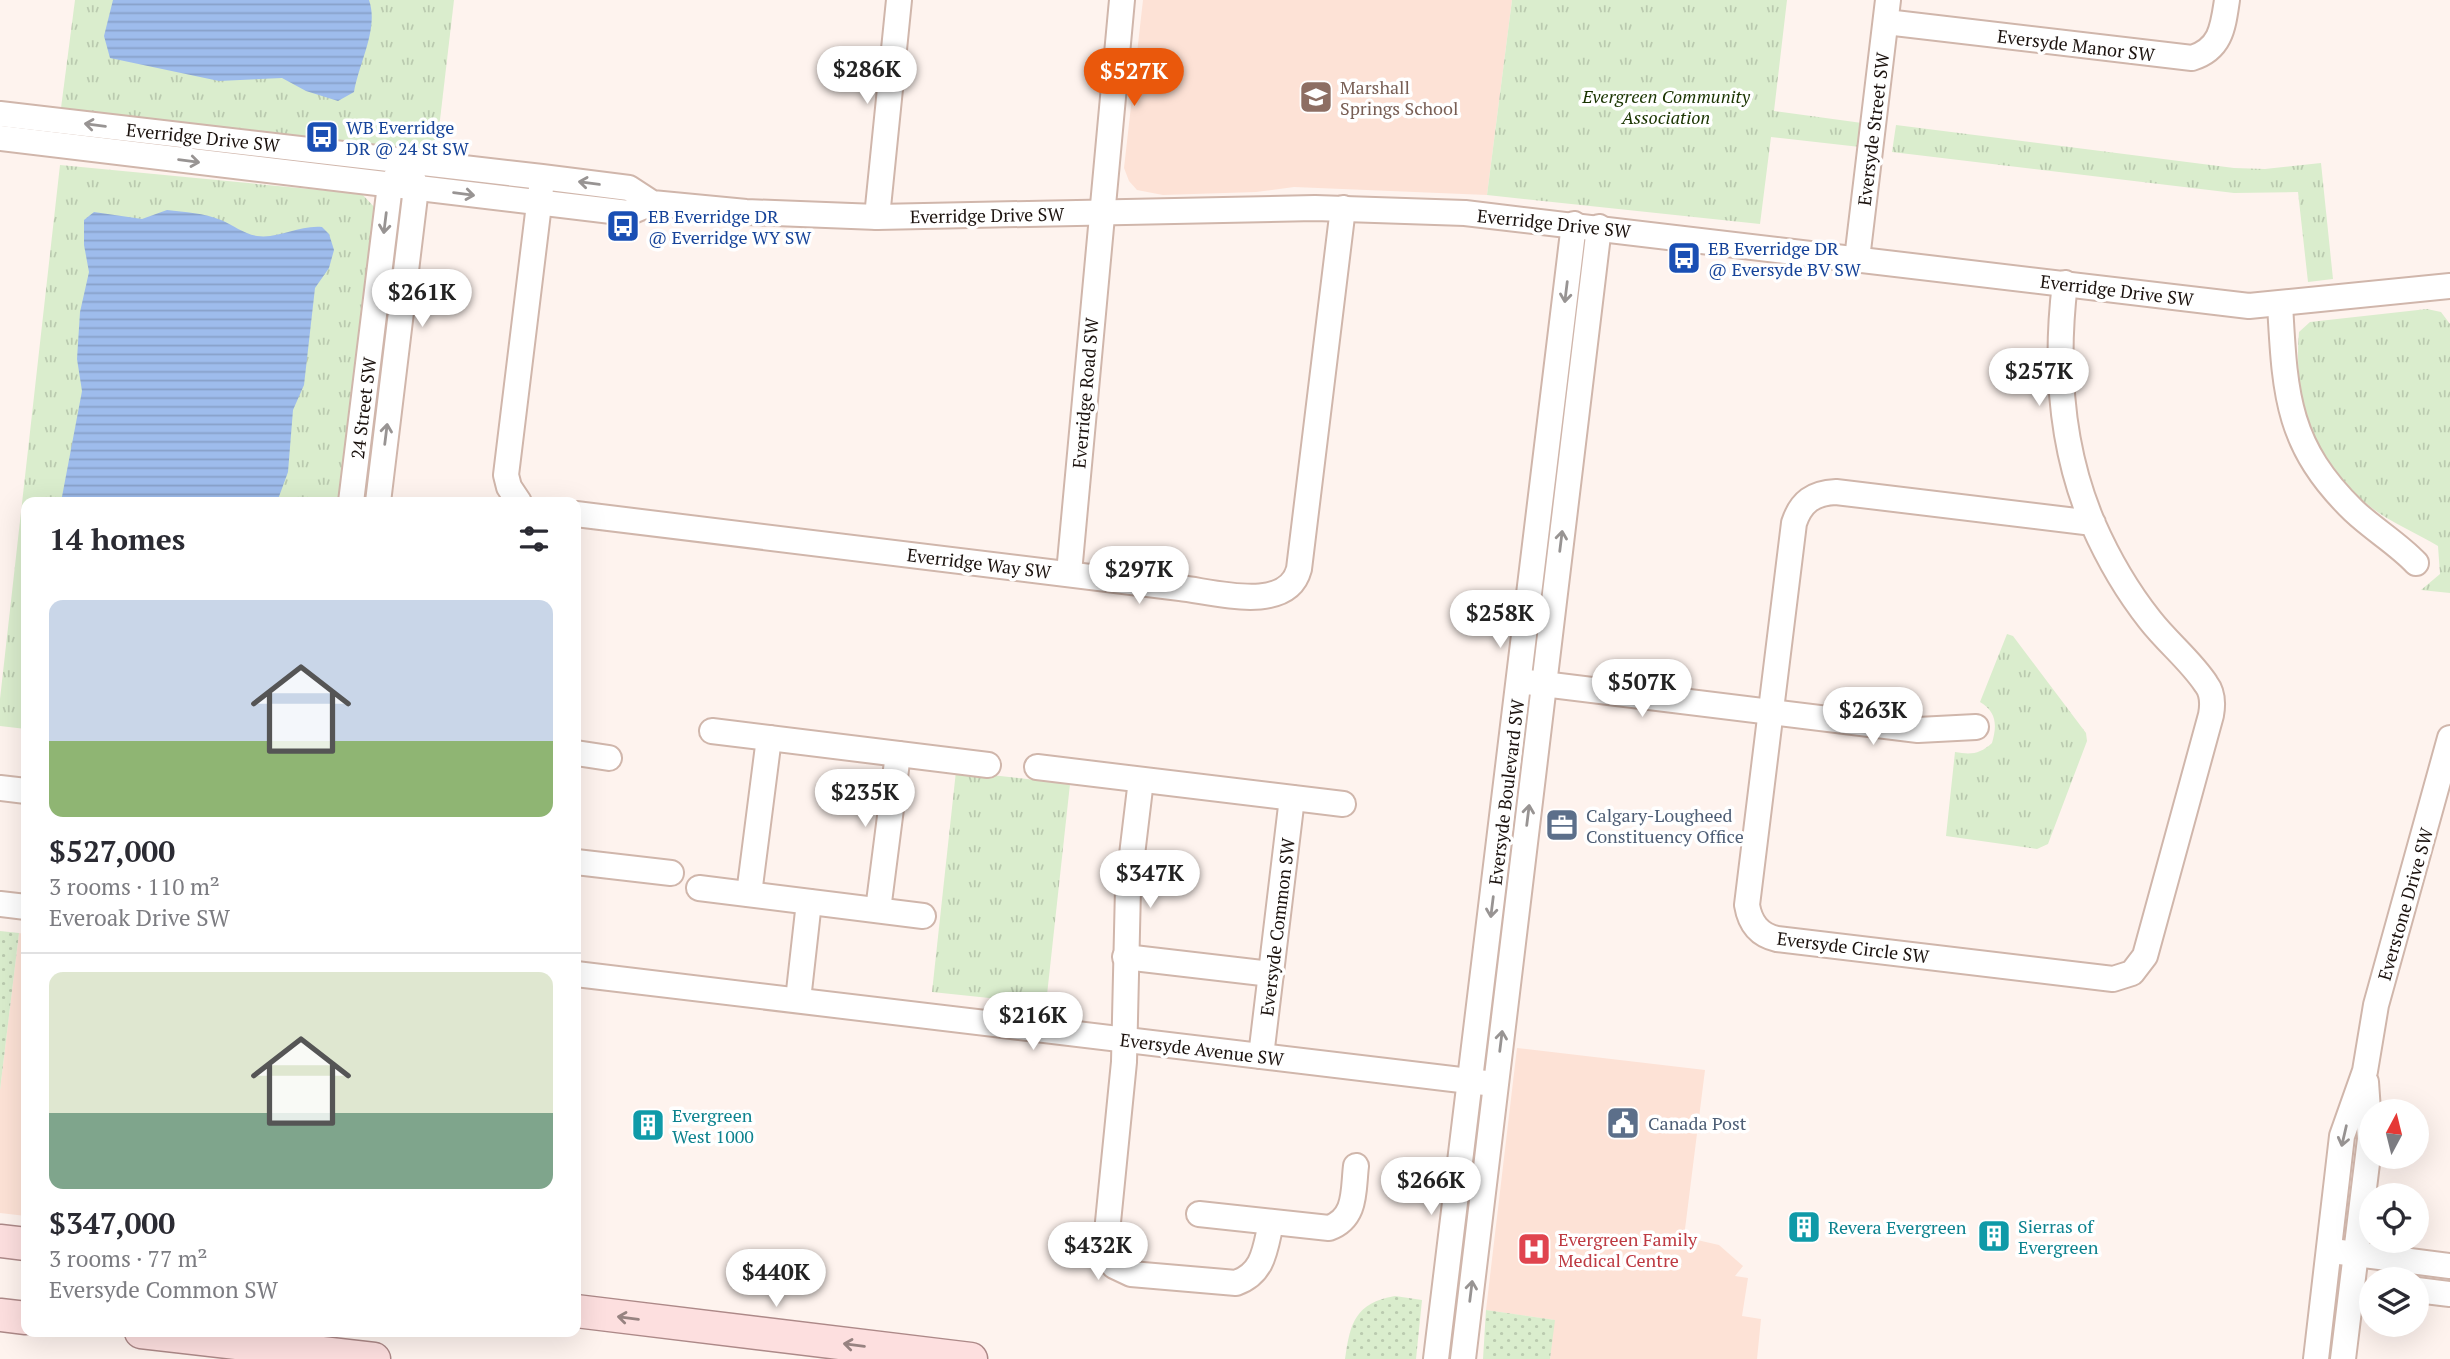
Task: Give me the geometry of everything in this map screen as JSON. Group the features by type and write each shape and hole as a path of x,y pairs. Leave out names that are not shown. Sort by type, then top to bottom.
{"main road":[{"path":"0,1241 21,1243"},
{"path":"0,1313 21,1311"},
{"path":"581,1312 971,1359"},
{"path":"0,1313 21,1317"},
{"path":"771,1335 808,1359"},
{"path":"146,1337 203,1359"},
{"path":"190,1337 374,1359"}],"street":[{"path":"877,217 900,0"},
{"name":"Everridge Road SW","path":"1069,573 1122,0"},
{"name":"Eversyde Manor SW","path":"1887,11 2192,58 2212,49 2216,43 2223,29 2227,0"},
{"name":"Eversyde Street SW","path":"1857,258 1887,11"},
{"name":"Everridge Drive SW","path":"0,114 60,133 390,185 628,213 652,203"},
{"name":"Everridge Drive SW","path":"0,138 60,133 407,161 629,188 652,203 746,212 877,217 1343,208 1465,213 2222,303 2280,304 2450,286"},
{"name":"24 Street SW","path":"352,497 390,185 407,161"},
{"name":"24 Street SW","path":"379,497 416,188 407,161"},
{"path":"516,497 506,475 542,177"},
{"name":"Everridge Way SW","path":"581,515 1260,597 1279,595 1293,583 1299,569 1343,208"},
{"name":"Eversyde Boulevard SW","path":"1436,1359 1574,224"},
{"name":"Eversyde Boulevard SW","path":"1463,1359 1600,227"},
{"name":"Eversyde Circle SW","path":"2065,284 2059,359 2064,423 2074,469 2093,523 2115,569 2132,596 2206,684 2212,697 2211,715 2145,956 2132,973 2113,979 1777,939 1762,933 1752,922 1747,905 1794,523 1803,503 1813,496 1836,492 2093,523"},
{"path":"2280,304 2287,400 2309,457 2322,476 2357,514 2416,563"},
{"path":"1519,681 1918,730 1976,727"},
{"path":"712,731 988,765"},
{"path":"750,894 769,738"},
{"name":"Everstone Drive SW","path":"2316,1359 2342,1136 2365,1071 2376,1005 2450,738"},
{"path":"581,754 609,758"},
{"path":"878,910 898,754"},
{"path":"1037,767 1343,804"},
{"path":"1141,780 1128,888 1125,1062 1105,1238 1109,1260 1131,1273 1236,1283 1252,1276 1259,1267 1271,1223"},
{"path":"0,788 21,790"},
{"name":"Eversyde Common SW","path":"1261,1056 1292,798"},
{"path":"581,863 671,873"},
{"path":"699,888 923,916"},
{"path":"798,1000 809,902"},
{"path":"0,904 21,906"},
{"path":"1125,957 1271,974"},
{"name":"Eversyde Avenue SW","path":"581,975 1496,1084"},
{"name":"Everstone Drive SW","path":"2359,1268 2356,1254 2370,1139 2365,1071"},
{"path":"1199,1214 1323,1229 1337,1225 1351,1209 1356,1166"},
{"path":"2328,1251 2450,1266"},
{"path":"2325,1278 2359,1283"},
{"path":"2429,1291 2450,1294"},
{"name":"Everstone Drive SW","path":"2343,1359 2359,1295"}],"shaded area":[{"name":"Marshall Springs School","path":"1143,0 1512,0 1487,195 1294,187 1256,192 1163,195 1137,190 1129,181 1124,168"},
{"path":"19,933 21,1215 0,1213 0,1090"},
{"path":"1517,1048 1705,1070 1684,1237 1719,1245 1743,1266 1735,1276 1748,1278 1742,1316 1761,1319 1757,1359 1550,1359 1554,1320 1486,1310"}],"green space":[{"path":"75,0 454,0 436,154 61,108"},
{"name":"Evergreen Community Association","path":"1512,0 1787,0 1774,111 1862,123 1860,147 1771,137 1760,224 1487,195"},
{"path":"1896,125 2234,168 2265,169 2321,163 2333,279 2308,282 2298,192 2234,193 1892,152"},
{"path":"60,165 362,194 376,209 345,497 23,497"},
{"path":"2427,309 2441,312 2450,324 2450,593 2421,590 2440,574 2438,546 2376,511 2333,470 2310,428 2299,381 2299,332 2310,322"},
{"path":"21,512 21,728 0,726 0,699"},
{"path":"2007,634 2013,636 2086,733 2087,741 2048,844 2037,849 1946,836 1955,752 1975,753 1992,743 1995,731 1993,715 1980,702"},
{"path":"956,771 1070,784 1046,1004 932,992"},
{"path":"0,931 19,933 0,1090"},
{"path":"1395,1296 1422,1300 1416,1359 1345,1359 1349,1335 1357,1317 1371,1304"},
{"path":"1486,1310 1555,1320 1550,1359 1483,1359"}],"water":[{"path":"113,0 369,0 372,22 354,92 338,101 306,91 282,78 219,81 110,58 104,36"},
{"path":"167,210 215,218 257,236 273,236 314,227 322,227 329,234 334,250 329,268 315,288 304,385 293,410 288,472 279,497 62,497 82,391 77,359 80,312 89,272 84,245 84,220 94,212 142,219"}],"place":[{"name":"Marshall Springs School","path":"1316,97"},
{"name":"WB Everridge DR @ 24 St SW","path":"322,137"},
{"name":"EB Everridge DR @ Everridge WY SW","path":"623,226"},
{"name":"EB Everridge DR @ Eversyde BV SW","path":"1684,258"},
{"name":"Calgary-Lougheed Constituency Office","path":"1562,825"},
{"name":"Canada Post","path":"1623,1123"},
{"name":"Evergreen West 1000","path":"648,1125"},
{"name":"Revera Evergreen","path":"1804,1227"},
{"name":"Sierras of Evergreen","path":"1994,1236"},
{"name":"Evergreen Family Medical Centre","path":"1534,1249"}]}
